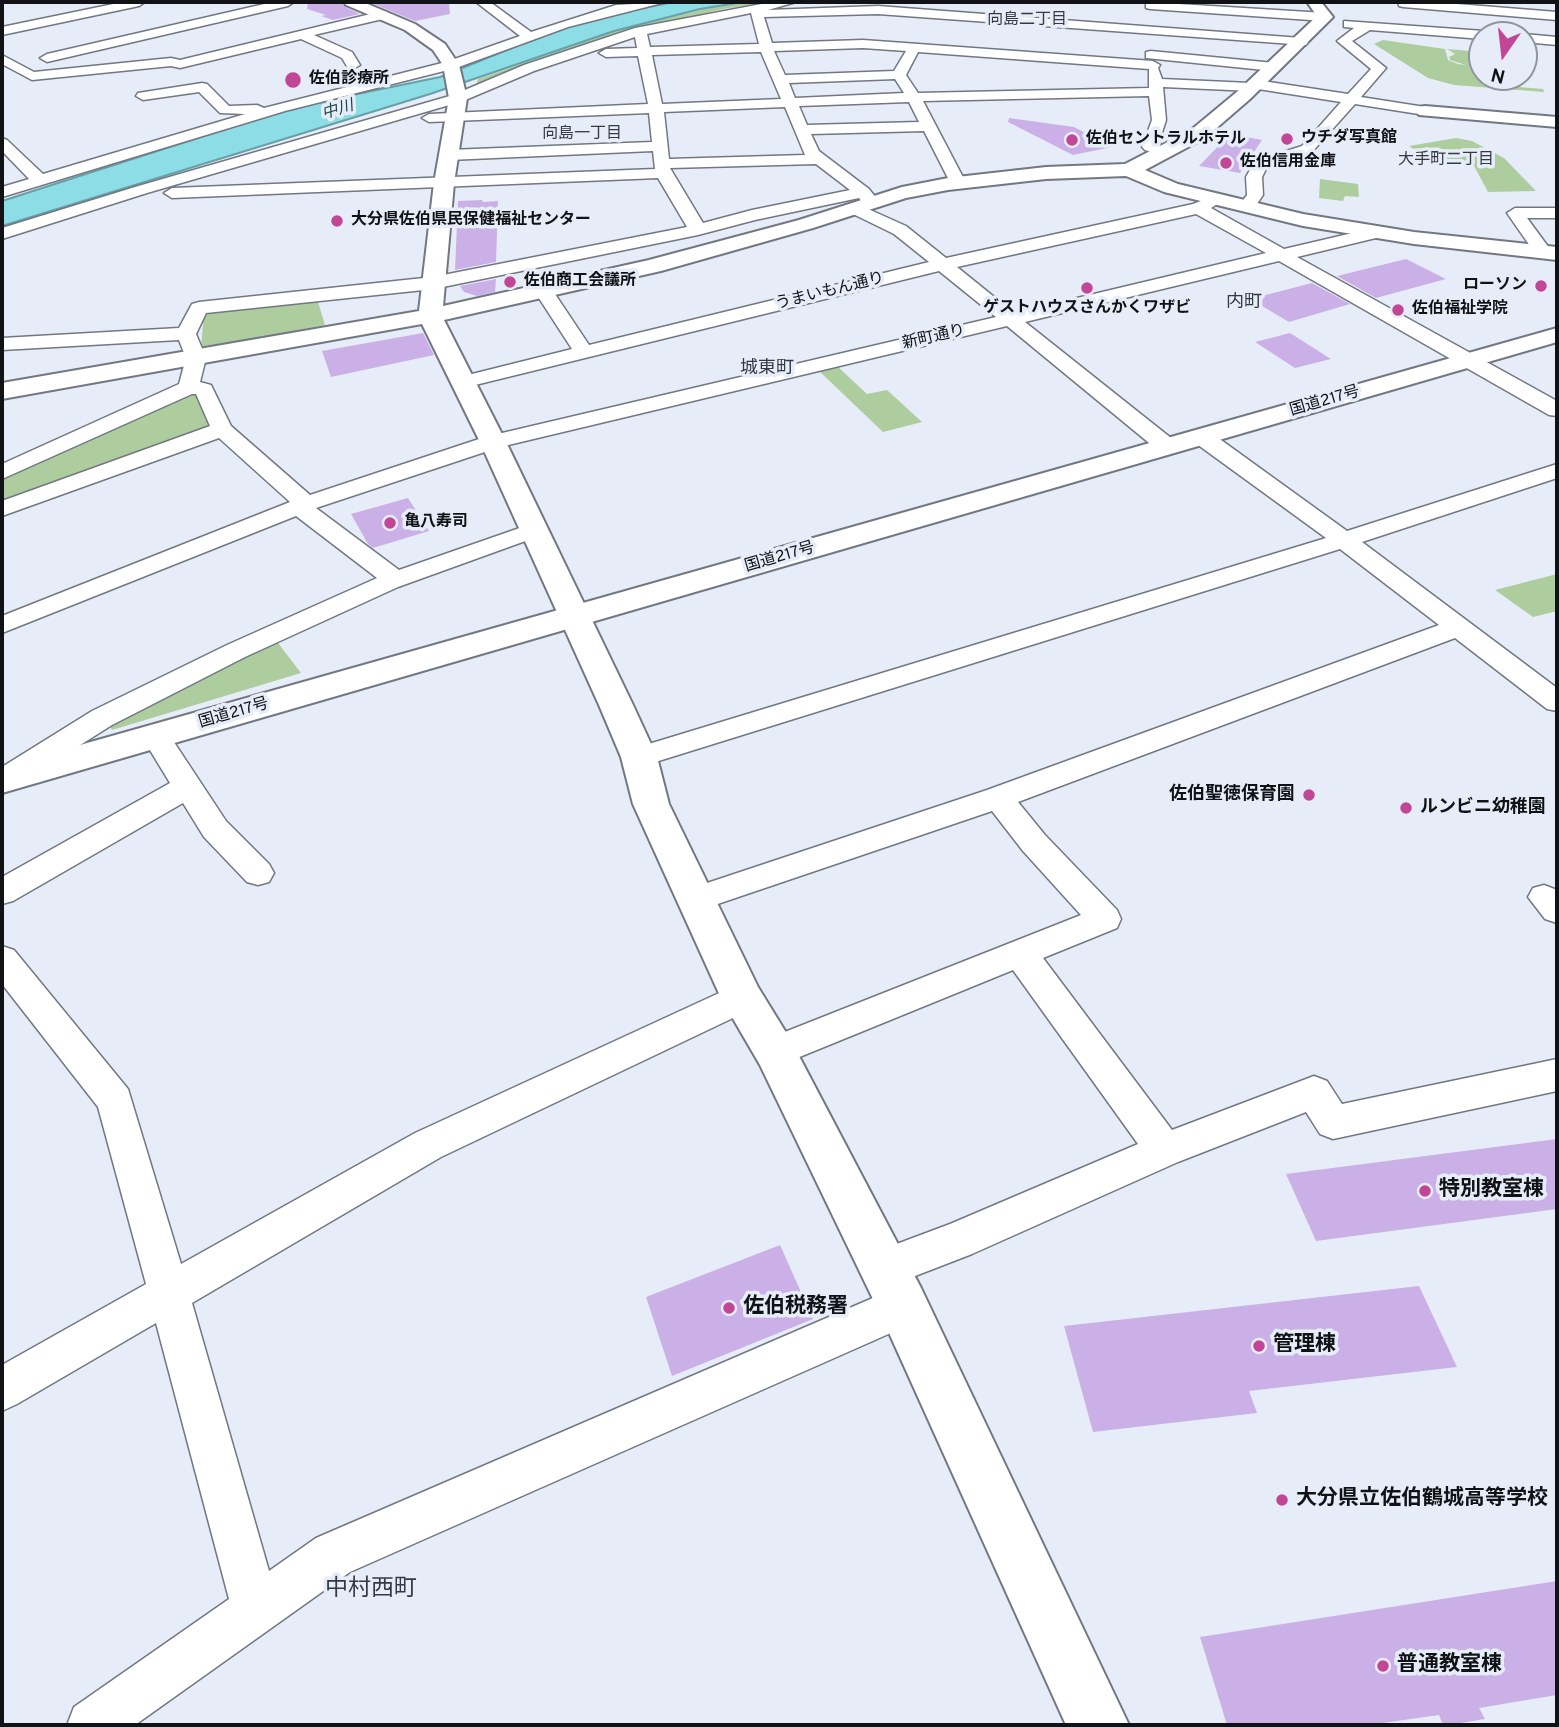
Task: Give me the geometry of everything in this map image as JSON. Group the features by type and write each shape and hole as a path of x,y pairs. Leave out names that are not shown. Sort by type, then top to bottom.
{"main road":[{"path":"351,2 380,10 427,38 439,47 452,67 458,102 444,183 430,316 493,442 639,757 651,804 742,998 775,1052 893,1287 1098,1725"},
{"path":"1291,2 1316,18"},
{"path":"2,391 430,316 544,292 653,266 864,201 902,193 958,183 1046,173 1129,170 1198,134 1254,86 1301,42 1316,18 1314,2"},
{"path":"1425,111 1557,122"},
{"path":"1129,170 1207,204 1246,207 1374,233 1545,255"},
{"name":"国道217号","path":"2,780 1557,335"}],"street":[{"path":"2,31 139,2"},
{"path":"6,64 288,2"},
{"path":"482,2 529,36"},
{"path":"2,192 280,108 452,67 529,36 622,4 660,2"},
{"path":"2,234 377,120 458,102 567,54 640,31 790,2"},
{"path":"1001,17 1009,2"},
{"path":"1167,152 1150,147 1159,120 1152,60 1150,3 1468,34"},
{"path":"1399,28 1403,3 1557,6"},
{"path":"1524,6 1557,16"},
{"path":"6,64 32,76 110,74 171,62 180,64 303,35 380,10"},
{"path":"1168,447 941,265 864,201 812,153 766,47 757,14 872,22 941,32 1016,74 1157,88 1254,86 1425,111"},
{"path":"899,75 914,48 941,32 1001,17 1301,42"},
{"path":"567,54 766,47 872,22 914,48"},
{"path":"1246,207 1255,195 1254,177 1261,164 1307,149 1379,68 1344,41 1368,25"},
{"path":"261,28 286,39"},
{"path":"640,31 656,107 663,169 698,230"},
{"path":"80,34 105,44"},
{"path":"303,35 347,55 353,65"},
{"path":"1538,40 1557,41"},
{"path":"250,48 272,61"},
{"path":"458,102 656,107 791,103 914,97 1016,74 1152,60 1273,67"},
{"path":"780,79 899,75"},
{"path":"899,75 914,97 958,183"},
{"path":"143,96 202,87 225,110 280,108"},
{"path":"802,130 929,126"},
{"path":"449,155 660,146"},
{"path":"5,150 41,181"},
{"path":"113,200 157,194 444,183 818,159"},
{"path":"189,387 195,358 186,334 199,308 433,283 698,230 752,215 864,201"},
{"path":"1207,204 1281,256 1557,410"},
{"name":"うまいもん通り","path":"463,382 941,265 1207,204"},
{"path":"1545,255 1515,213 1557,213"},
{"name":"新町通り","path":"2,625 302,505 493,442 1374,233"},
{"path":"544,292 584,353"},
{"path":"2,344 186,334"},
{"path":"2,472 189,387 204,389 222,429 302,505 396,580"},
{"path":"2,509 222,429"},
{"path":"1202,437 1344,540 1557,702"},
{"path":"639,757 1344,540 1557,471"},
{"path":"2,780 102,718 236,651 396,580 534,530"},
{"path":"697,899 999,798 1459,626"},
{"path":"156,737 215,829 258,873"},
{"path":"2,892 187,788"},
{"path":"775,1052 1105,919 1034,842 999,798"},
{"path":"1021,955 1165,1150"},
{"path":"2,960 115,1100 256,1608"},
{"path":"2,1389 428,1144 742,998"},
{"path":"92,1725 333,1555 893,1287 958,1240 1165,1150 1314,1092 1333,1122 1557,1076"}],"green space":[{"path":"768,2 723,9 623,32 476,85 478,79 618,30 705,9"},
{"path":"1383,40 1445,49 1448,60 1466,65 1450,60 1449,57 1455,54 1447,49 1468,51 1468,86 1428,78 1374,44"},
{"path":"1456,138 1472,141 1504,158 1536,191 1488,192 1473,164 1432,161 1409,146"},
{"path":"1320,179 1358,184 1359,197 1345,196 1343,201 1319,198"},
{"path":"317,299 325,325 201,349 204,311"},
{"path":"836,365 867,394 887,390 922,422 883,432 817,369"},
{"path":"188,391 199,392 216,428 2,506 2,477 142,415"},
{"path":"1557,574 1557,611 1533,617 1495,590"},
{"path":"275,639 301,673 112,730 108,722"}],"water":[{"name":"中川","path":"674,2 744,2 700,9 614,31 430,94 2,226 2,201 294,107 440,77 597,17"}],"building":[{"path":"308,2 341,2 360,14 333,20 307,9"},
{"path":"369,2 449,2 450,14 415,21"},
{"name":"佐伯セントラルホテル","path":"1009,118 1074,127 1112,147 1073,155 1008,122"},
{"path":"1230,134 1262,140 1240,173 1199,166"},
{"path":"458,201 498,201 496,262 455,270"},
{"path":"1406,259 1446,279 1376,298 1337,276"},
{"path":"496,279 495,292 477,296 464,292 460,286"},
{"path":"1312,283 1350,304 1289,322 1250,299"},
{"path":"423,333 434,355 331,377 322,351"},
{"path":"1290,333 1331,359 1295,368 1255,342"},
{"name":"亀八寿司","path":"408,498 429,531 373,548 351,514"},
{"name":"特別教室棟","path":"1557,1139 1557,1209 1316,1241 1286,1174"},
{"name":"佐伯税務署","path":"780,1245 813,1319 672,1376 646,1297"},
{"name":"管理棟","path":"1419,1286 1457,1367 1249,1391 1257,1413 1093,1432 1064,1326"},
{"name":"普通教室棟","path":"1557,1581 1557,1695 1479,1708 1485,1719 1449,1725 1443,1725 1439,1715 1369,1725 1227,1725 1200,1637"}],"place":[{"name":"佐伯診療所","path":"293,80"},
{"name":"ウチダ写真館","path":"1287,139"},
{"name":"佐伯セントラルホテル","path":"1072,140"},
{"name":"佐伯信用金庫","path":"1226,163"},
{"name":"大分県佐伯県民保健福祉センター","path":"337,221"},
{"name":"佐伯商工会議所","path":"510,282"},
{"name":"ローソン","path":"1541,286"},
{"name":"ゲストハウスさんかくワザビ","path":"1087,288"},
{"name":"佐伯福祉学院","path":"1398,310"},
{"name":"亀八寿司","path":"390,523"},
{"name":"佐伯聖徳保育園","path":"1309,795"},
{"name":"ルンビニ幼稚園","path":"1406,808"},
{"name":"特別教室棟","path":"1425,1191"},
{"name":"佐伯税務署","path":"729,1308"},
{"name":"管理棟","path":"1259,1346"},
{"name":"大分県立佐伯鶴城高等学校","path":"1282,1500"},
{"name":"普通教室棟","path":"1383,1666"}],"district":[{"name":"向島二丁目","path":"1027,21"},
{"name":"向島一丁目","path":"582,135"},
{"name":"大手町二丁目","path":"1446,161"},
{"name":"内町","path":"1244,303"},
{"name":"城東町","path":"767,369"},
{"name":"中村西町","path":"371,1590"}]}
